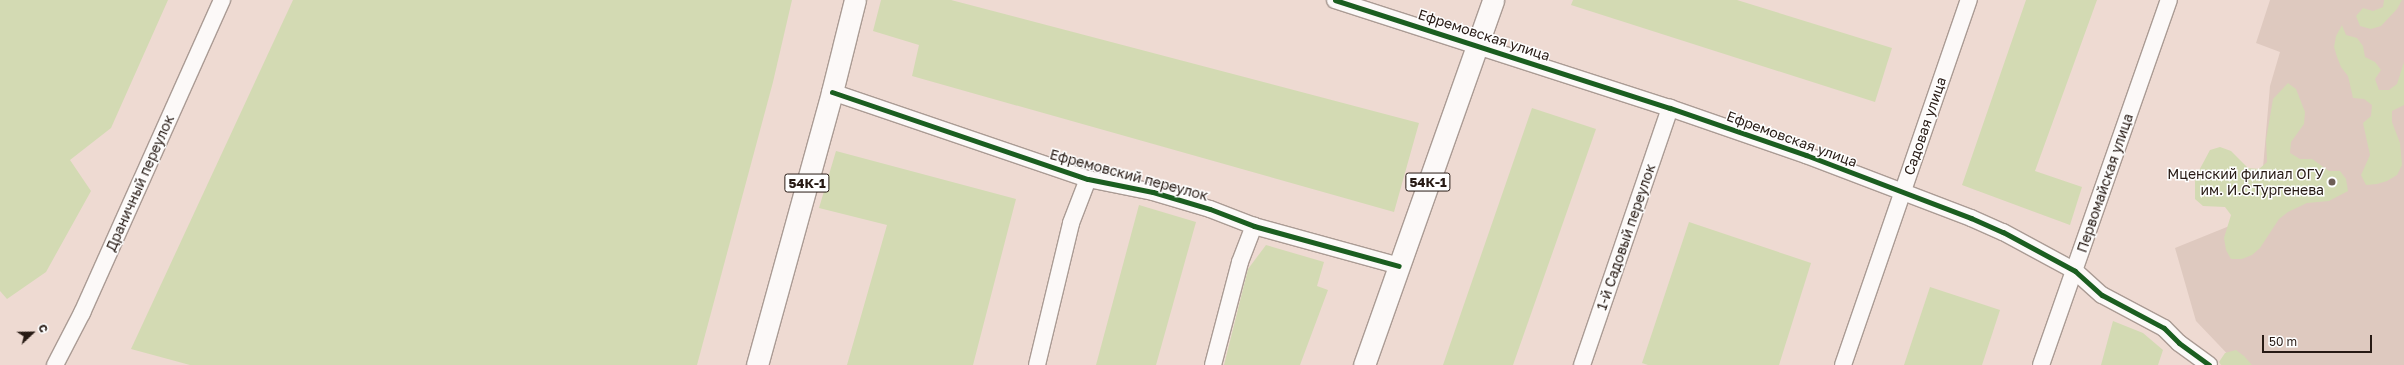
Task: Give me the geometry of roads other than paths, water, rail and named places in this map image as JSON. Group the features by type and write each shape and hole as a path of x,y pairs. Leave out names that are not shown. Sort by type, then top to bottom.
{"main road":[{"name":"54К-1","path":"757,365 832,92 855,0"},
{"name":"54К-1","path":"1364,365 1493,0"}],"street":[{"name":"Драничный переулок","path":"55,365 82,313 222,0"},
{"name":"Ефремовская улица","path":"1335,0 1477,44 1806,155 1996,229 2074,271 2102,295 2164,328 2178,343 2209,365"},
{"name":"Садовая улица","path":"1843,365 1901,193 1969,0"},
{"name":"Первомайская улица","path":"2041,365 2169,0"},
{"name":"Ефремовский переулок","path":"832,92 1088,179 1153,192 1254,226 1399,266"},
{"name":"1-й Садовый переулок","path":"1582,365 1670,108"},
{"path":"1036,365 1071,223 1088,179"},
{"path":"1213,365 1240,262 1254,226"}],"place":[{"name":"Мценский филиал ОГУ им. И.С.Тургенева","path":"2332,182"}]}
